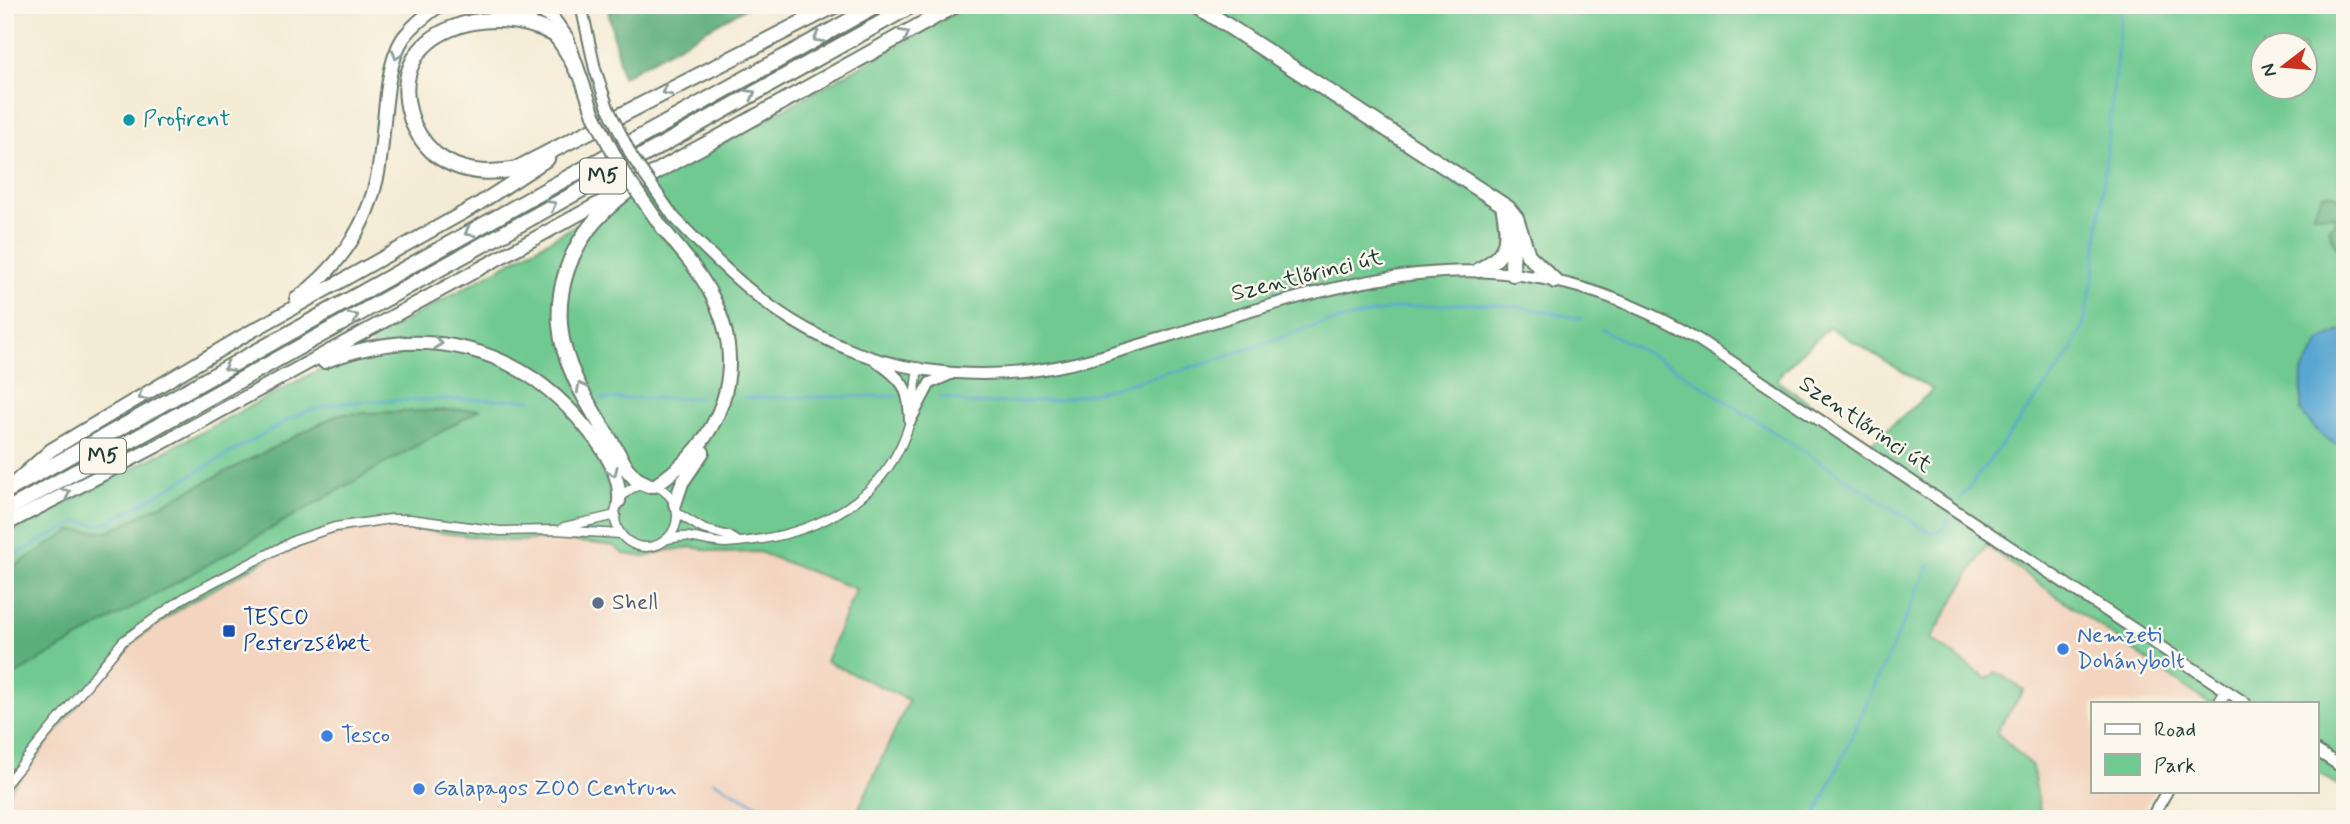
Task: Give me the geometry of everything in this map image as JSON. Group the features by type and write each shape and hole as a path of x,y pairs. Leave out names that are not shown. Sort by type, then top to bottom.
{"highway":[{"name":"M5","path":"584,136 836,5"},
{"name":"M5","path":"5,491 877,5"},
{"name":"M5","path":"5,510 913,5"},
{"name":"M5","path":"652,175 956,5"},
{"path":"1196,5 1503,204 1516,218 1524,247 1531,260 1555,281"},
{"path":"497,6 526,13 546,26 562,43 578,71"},
{"path":"478,7 457,13 437,25 422,41 411,62 406,84 408,107 414,127 424,142 442,159 461,168 497,173 525,165 584,136"},
{"path":"651,486 636,480 626,468 577,382 563,345 559,308 568,267 588,229 603,212 652,175"},
{"path":"1479,270 1494,261 1505,246 1508,229 1503,204"},
{"path":"1503,204 1513,225 1513,274"},
{"path":"1513,274 1522,260 1524,247"}],"main road":[{"path":"5,10 9,5"},
{"path":"5,491 51,450 243,336 307,291 334,265 362,225 377,181 383,153 388,91 396,55 403,39 412,28 440,5"},
{"path":"533,5 561,28 573,53 594,115 632,186 703,280 715,302 725,332 728,348 727,382 721,408 707,436 682,465 651,486"},
{"name":"Szentlőrinci út","path":"581,5 595,69 608,108 636,164 673,216 734,278 771,308 818,335 873,358 918,368 957,372 1019,372 1062,366 1117,352 1334,287 1412,273 1479,270 1555,281 1639,308 1699,340 2243,702"},
{"name":"M5","path":"243,336 477,205 584,136"},
{"name":"M5","path":"278,380 652,175"},
{"path":"5,525 278,380 341,355 383,344 454,345 484,354 531,376 574,414 600,446 615,474 619,486 619,501"},
{"path":"873,358 904,384 910,421"},
{"path":"910,421 930,383 957,372"},
{"path":"676,508 682,483 704,450 707,436"},
{"path":"2220,702 2226,691"},
{"path":"2318,752 2345,769"},
{"path":"2151,819 2166,792"}],"street":[{"path":"737,541 697,527 676,508 666,492 651,486 631,489 619,501 615,515 621,534 642,547 686,537 714,542 737,541 765,539 817,525 846,508 884,471 903,441 910,421 918,368"},
{"path":"668,539 676,525 676,508"},
{"path":"554,530 615,515"},
{"path":"5,785 123,641 185,597 286,544 335,527 391,519 500,531 554,530 621,534"}],"shaded area":[{"path":"381,525 509,541 555,539 614,546 624,554 645,557 692,547 723,553 759,552 856,589 909,700 854,819 8,819 5,800 13,786 114,659 137,639 187,604 271,557 311,541"},
{"path":"1986,546 2206,702 2091,702 2091,792 2153,792 2138,819 2044,819 2041,817 2032,766 1996,731 1987,679 1931,639"}],"green space":[{"path":"607,5 751,5 622,77"},
{"path":"970,5 2345,5 2345,790 2318,773 2318,702 2207,702 1986,546 1931,639 1987,679 1996,672 2024,690 1996,732 2032,766 2041,816 2044,819 854,819 909,700 826,661 856,589 759,552 723,553 692,547 646,557 624,554 614,546 555,539 509,541 381,525 311,541 271,557 187,604 137,639 114,659 13,786 5,800 5,536 324,367 374,350 371,340","holes":["1829,327 1933,390 1870,444 1777,381 1783,371"]},
{"path":"2323,194 2335,194 2345,203 2345,243 2336,247 2329,228 2335,223 2334,216 2312,214"},
{"path":"481,409 5,680 5,603 15,592 5,580 5,572 72,530 108,532 339,414"}],"water":[{"path":"2345,329 2345,446 2326,438 2301,412 2302,372 2321,340"}],"waterway":[{"path":"1960,499 2068,357 2083,327 2094,275 2122,5"},
{"path":"940,396 972,404 1058,400 1207,363 1321,324 1401,307 1474,303 1517,306 1582,319"},
{"path":"1602,329 1673,367 1929,532 1943,529 1947,521"},
{"path":"744,398 896,396"},
{"path":"601,399 699,398"},
{"path":"5,560 79,521 97,525 111,521 290,419 318,408 376,401 531,400"},
{"path":"1814,819 1930,564"},
{"path":"713,781 784,819"}],"place":[{"name":"Profirent","path":"129,120"},
{"name":"Shell","path":"598,603"},
{"name":"TESCO Pesterzsébet","path":"229,631"},
{"name":"Nemzeti Dohánybolt","path":"2063,649"},
{"name":"Tesco","path":"327,736"},
{"name":"Galapagos ZOO Centrum","path":"419,789"}]}
